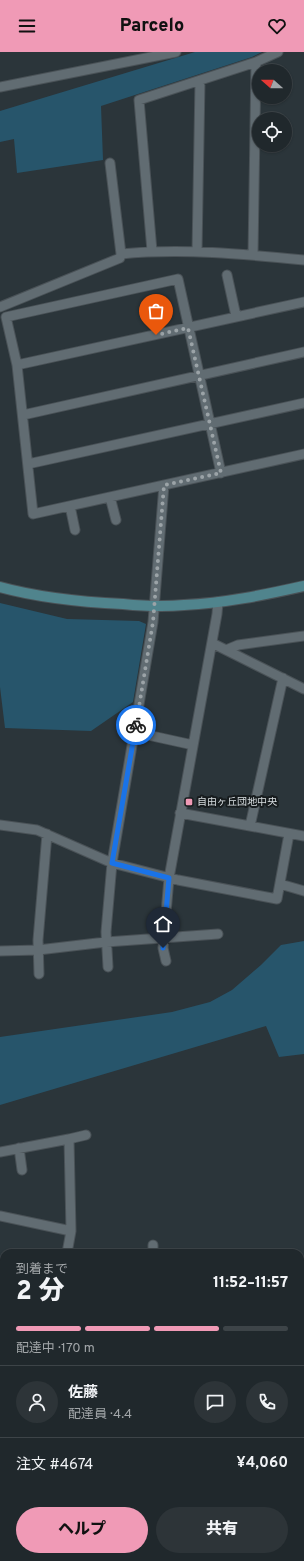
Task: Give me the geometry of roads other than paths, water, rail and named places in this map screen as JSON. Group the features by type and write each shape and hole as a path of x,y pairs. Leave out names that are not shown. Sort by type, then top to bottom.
{"street":[{"path":"0,87 87,67 176,52"},
{"path":"152,251 139,100 256,62 278,52"},
{"path":"253,255 256,62"},
{"path":"197,252 200,81"},
{"path":"0,307 120,258 121,254 110,163"},
{"path":"121,254 152,251 197,252 304,260"},
{"path":"227,275 236,316"},
{"path":"221,473 178,279 6,317 17,365 33,514 221,473 304,454"},
{"path":"17,365 304,302"},
{"path":"23,415 304,352"},
{"path":"28,464 304,403"},
{"path":"108,967 106,942 112,863 146,669 155,606 164,485"},
{"path":"110,497 116,520"},
{"path":"70,506 74,530"},
{"path":"0,587 55,598 94,603 184,606 263,595 304,586"},
{"path":"166,961 163,948 169,878 212,643 218,602"},
{"path":"226,650 238,645 304,636"},
{"path":"212,643 304,689"},
{"path":"250,826 283,678"},
{"path":"134,732 193,745"},
{"path":"180,814 304,836"},
{"path":"0,825 37,830 112,863 169,878 277,899 289,834"},
{"path":"39,974 38,940 47,834"},
{"path":"280,884 304,891"},
{"path":"0,951 38,950 106,942 218,934"},
{"path":"0,1152 86,1135"},
{"path":"68,1249 72,1231 69,1139"},
{"path":"18,1148 22,1170"},
{"path":"0,1216 72,1231"}],"place":[{"name":"自由ヶ丘団地中央","path":"189,802"}]}
